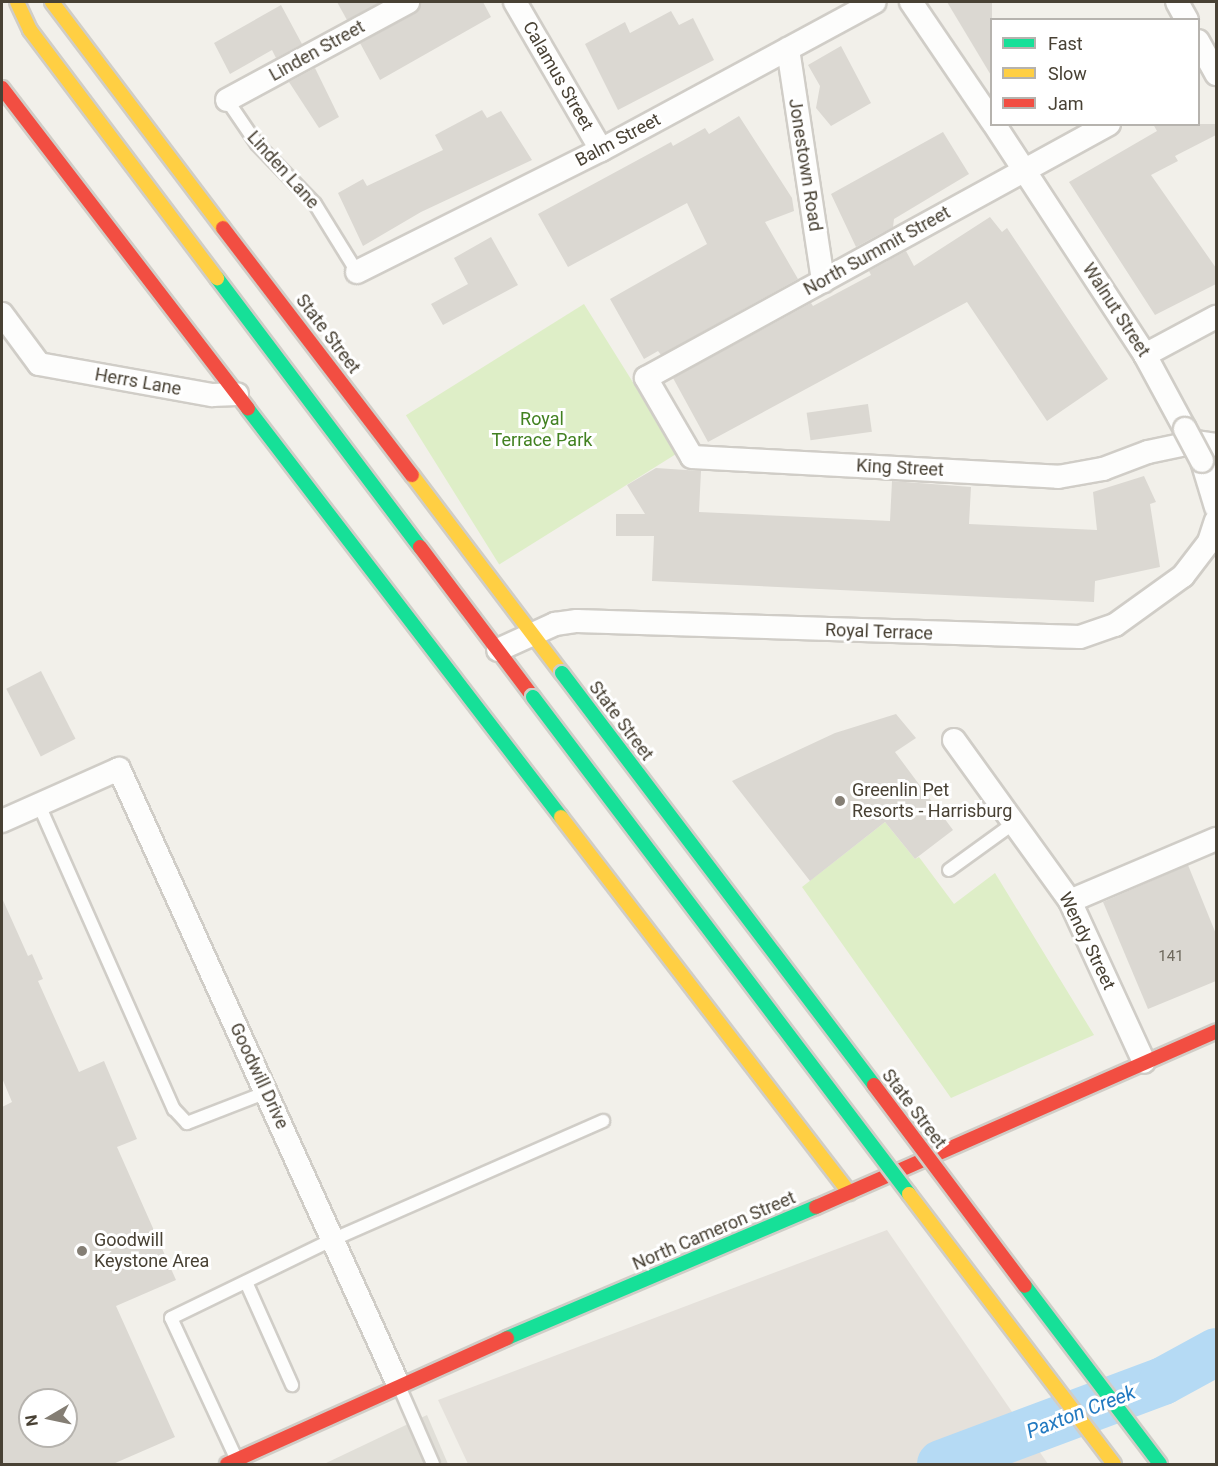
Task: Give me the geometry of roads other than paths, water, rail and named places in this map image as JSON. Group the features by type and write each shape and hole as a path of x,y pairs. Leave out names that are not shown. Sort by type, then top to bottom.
{"main road":[{"path":"17,2 30,30 1114,1464"},
{"name":"State Street","path":"52,2 1160,1464"},
{"path":"2,88 849,1193"},
{"name":"North Cameron Street","path":"232,1462 398,1384 849,1193 1216,1032"}],"street":[{"name":"Linden Street","path":"227,100 408,2"},
{"name":"Calamus Street","path":"515,2 601,150"},
{"name":"Balm Street","path":"357,272 601,150 875,2"},
{"path":"911,2 990,118"},
{"path":"1177,2 1186,18"},
{"path":"1200,46 1211,71"},
{"name":"Jonestown Road","path":"788,49 822,281"},
{"name":"Walnut Street","path":"995,126 1200,444 1216,507"},
{"name":"North Summit Street","path":"646,378 1105,126"},
{"name":"Herrs Lane","path":"2,314 39,364 212,395 237,394"},
{"path":"1145,356 1216,317"},
{"name":"King Street","path":"646,378 692,457 1058,477 1103,469 1148,452 1200,444"},
{"name":"Royal Terrace","path":"498,650 532,633 577,621 1080,637 1114,625 1183,576 1209,542 1216,521"},
{"name":"Wendy Street","path":"954,740 1070,901 1144,1062"},
{"name":"Goodwill Drive","path":"39,805 119,769 398,1384"},
{"path":"2,821 39,805"},
{"path":"1070,901 1216,839"}],"lane":[{"name":"Linden Lane","path":"227,100 256,144 315,204 357,272"},
{"path":"39,805 174,1109 187,1123 267,1092"},
{"path":"949,870 1014,823"},
{"path":"232,1462 171,1318 334,1239 603,1121"},
{"path":"246,1282 292,1385"},
{"path":"398,1384 433,1464"}],"waterway":[{"name":"Paxton Creek","path":"941,1464 1163,1381 1216,1352"}],"place":[{"name":"Greenlin Pet Resorts - Harrisburg","path":"840,801"},
{"name":"Goodwill Keystone Area","path":"82,1251"}],"park label":[{"name":"Royal Terrace Park","path":"542,430"}]}
